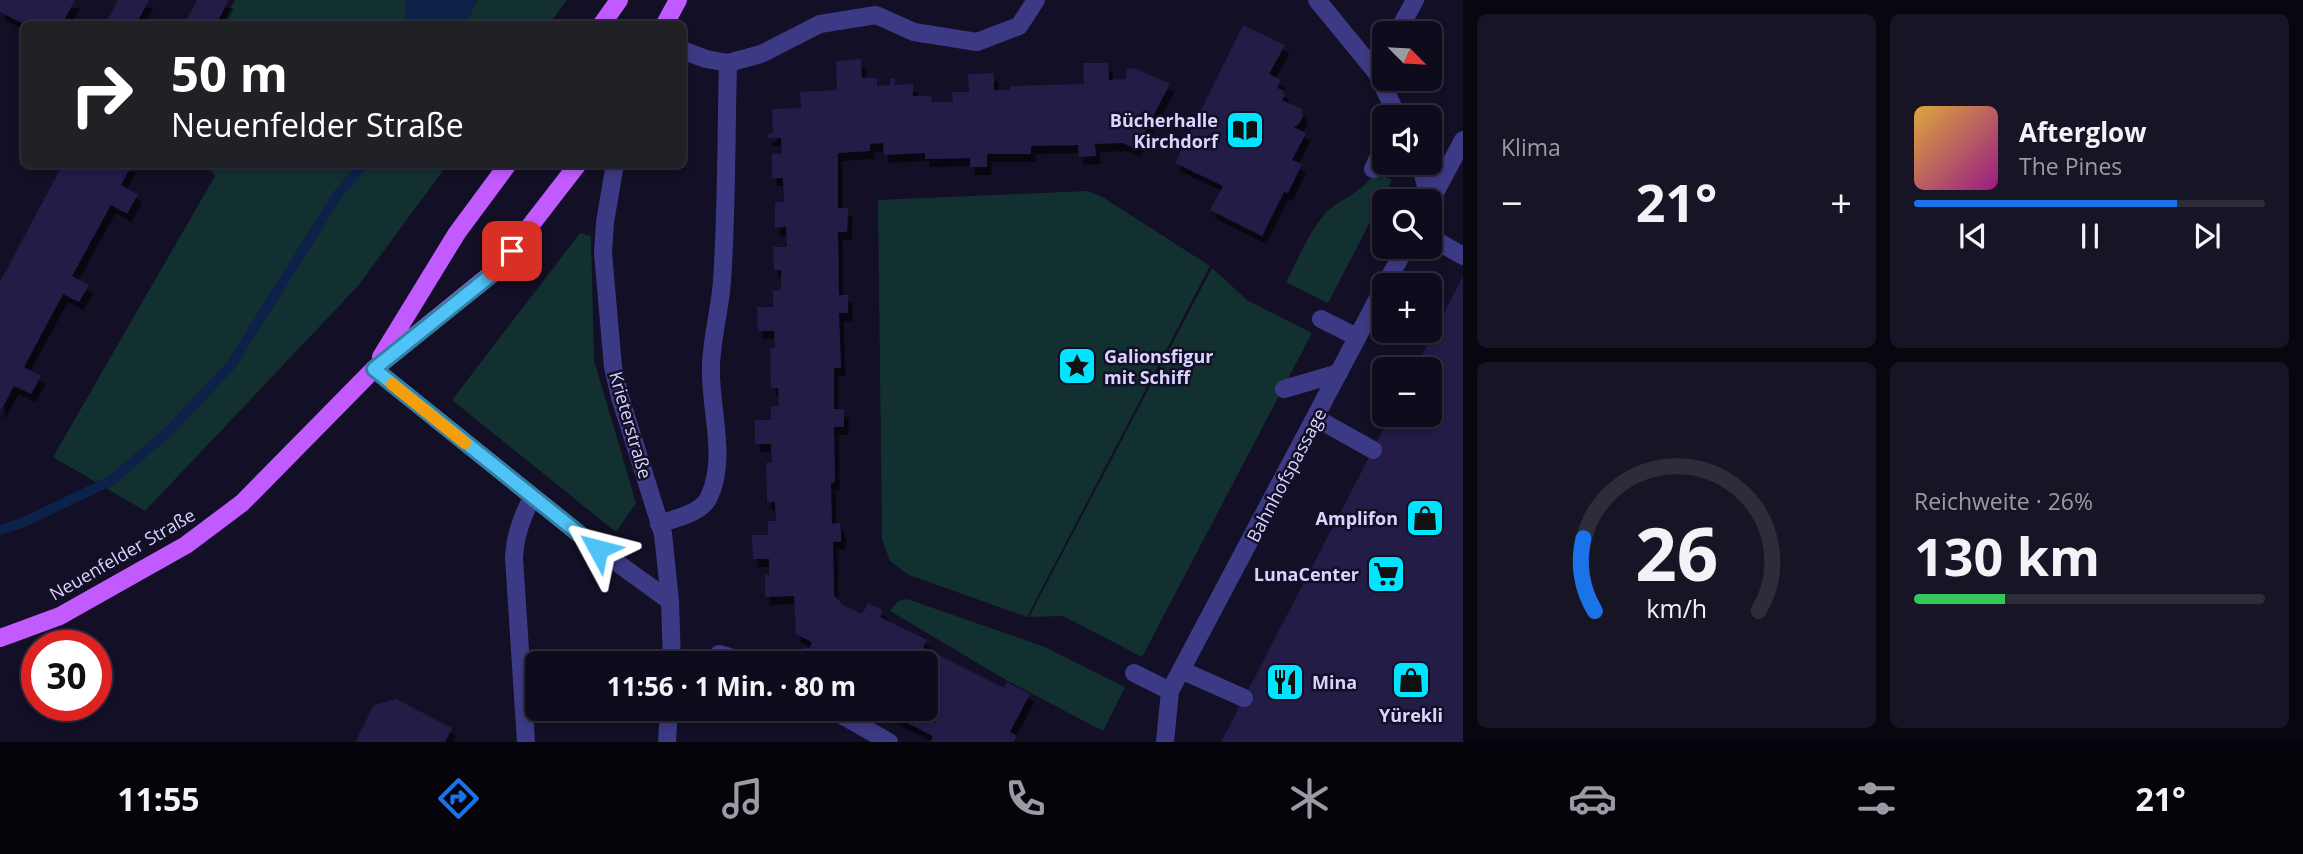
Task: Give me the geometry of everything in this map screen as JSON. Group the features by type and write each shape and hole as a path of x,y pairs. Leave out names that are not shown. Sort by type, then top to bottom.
{"main road":[{"path":"604,21 619,0"},
{"path":"667,21 678,0"},
{"name":"Neuenfelder Straße","path":"374,369 457,233 505,168"},
{"name":"Neuenfelder Straße","path":"0,638 60,616 187,545 242,503 374,369 496,271 575,168"}],"street":[{"path":"686,52 727,63 761,54 821,24 876,15 914,32 977,42 1019,26 1036,0"},
{"path":"1317,0 1372,56"},
{"path":"1403,21 1415,0"},
{"path":"660,524 703,507 710,496 717,464 711,367 724,249 727,63"},
{"path":"1437,189 1463,140"},
{"name":"Krieterstraße","path":"614,168 605,222 603,253 613,367 660,524 670,601 672,651"},
{"path":"1442,244 1463,256"},
{"name":"Bahnhofspassage","path":"1165,742 1170,691 1372,310"},
{"path":"1321,319 1357,337"},
{"path":"374,369 532,497 670,601"},
{"path":"1284,389 1339,373"},
{"path":"1316,418 1373,450"},
{"path":"526,742 514,558 519,524 532,497"},
{"path":"1181,670 1244,698"},
{"path":"1135,673 1170,691"},
{"path":"667,742 668,721"},
{"path":"852,721 889,742"}],"green space":[{"path":"235,0 406,0 407,21 224,21"},
{"path":"477,0 567,0 551,21 467,21"},
{"path":"210,168 445,168 358,286 145,511 53,457 215,176"},
{"path":"1373,175 1383,175 1392,180 1387,189 1372,189 1372,218 1328,303 1286,282 1319,221 1331,208 1359,190"},
{"path":"1088,191 1104,198 1210,266 1027,617 909,575 890,561 882,539 878,200"},
{"path":"580,233 591,236 594,360 636,503 616,532 452,400"},
{"path":"1212,268 1247,300 1312,333 1142,657 1063,616 1029,617"},
{"path":"907,599 1045,647 1125,687 1103,731 1008,681 890,611 898,601"}],"water":[{"path":"406,0 477,0 467,21 407,21"}],"building":[{"path":"0,0 75,0 64,21 21,22 0,12"},
{"path":"118,0 149,0 138,21 107,21"},
{"path":"197,0 229,0 218,21 186,21"},
{"name":"Bücherhalle Kirchdorf","path":"1243,25 1285,45 1269,74 1281,80 1277,88 1283,90 1285,95 1282,100 1302,109 1303,117 1298,125 1293,127 1306,133 1292,160 1302,164 1288,193 1284,192 1262,236 1210,210 1223,186 1175,163"},
{"path":"861,59 862,78 877,78 877,86 890,85 890,79 895,78 895,85 913,84 913,96 932,96 931,102 953,102 952,92 969,92 968,74 994,73 994,90 1010,90 1010,86 1084,84 1083,63 1108,63 1109,80 1126,79 1126,69 1135,68 1170,84 1136,149 1123,143 1095,144 1096,156 1079,157 1078,145 1031,146 1031,154 987,154 987,167 970,167 970,158 925,159 925,153 884,155 883,143 870,144 870,151 838,153 838,208 848,208 847,232 838,232 839,295 848,295 848,313 839,313 841,368 834,368 834,409 844,409 844,427 834,427 835,482 831,483 832,524 840,523 841,542 833,542 834,595 843,605 862,614 868,603 883,610 880,617 927,640 923,647 931,651 801,651 804,647 809,649 812,642 796,634 794,596 765,597 765,575 769,575 769,559 753,559 752,535 768,535 768,521 776,521 775,502 767,502 766,463 772,463 771,444 755,444 755,420 771,420 771,406 779,406 778,388 771,388 770,348 775,348 774,331 758,331 757,307 773,307 773,291 781,290 781,270 774,270 773,247 787,247 786,227 775,228 775,202 784,202 783,178 772,178 772,154 782,154 781,138 768,138 768,134 773,133 772,109 801,108 800,92 837,90 836,61"},
{"path":"61,168 130,168 121,185 138,194 127,214 111,205 72,276 89,285 79,302 63,294 24,367 41,376 31,394 14,386 0,412 0,282"},
{"name":"LunaCenter","path":"1463,276 1463,742 1221,742 1385,427 1442,427 1442,357 1421,357 1428,343 1442,343 1442,317"},
{"path":"938,655 1004,688 1007,682 1030,694 1010,732 1017,736 1014,742 930,742 933,736 903,721 938,721"},
{"path":"396,699 452,728 445,742 355,742 374,705"}],"waterway":[{"path":"0,530 22,523 112,480 171,429 231,365 338,194 361,168"}],"slow traffic":[{"path":"392,384 465,443"}],"place":[{"name":"Bücherhalle Kirchdorf","path":"1245,130"},
{"name":"Galionsfigur mit Schiff","path":"1077,366"},
{"name":"Amplifon","path":"1425,518"},
{"name":"LunaCenter","path":"1386,574"},
{"name":"Yürekli","path":"1411,680"},
{"name":"Mina","path":"1285,682"}],"route":[{"path":"512,251 496,271 374,369 598,549"}]}
